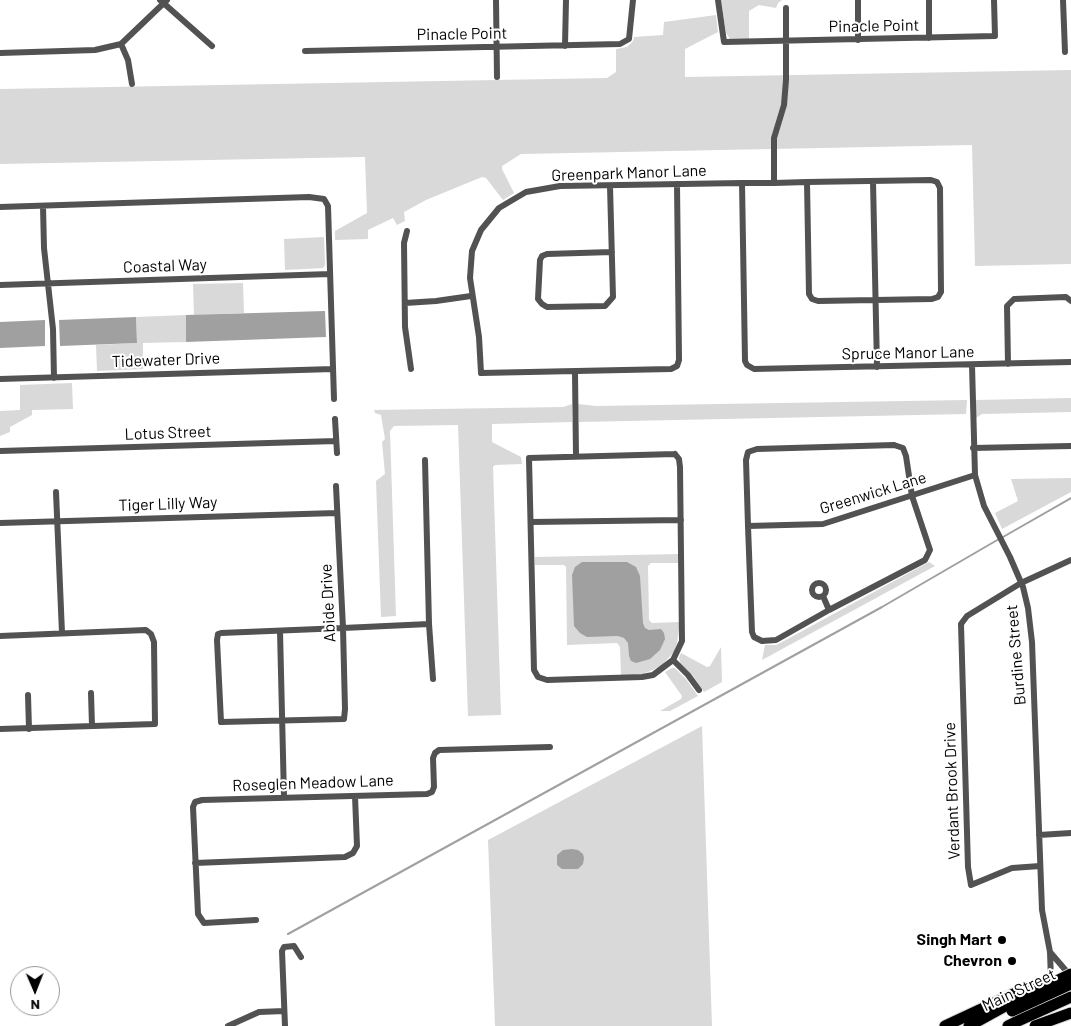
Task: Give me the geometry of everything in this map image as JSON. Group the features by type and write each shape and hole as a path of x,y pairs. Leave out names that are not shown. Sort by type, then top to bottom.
{"highway":[{"path":"945,1026 1020,991 1070,976"},
{"name":"Main Street","path":"1012,1016 1070,976"},
{"path":"1050,981 1042,986 1040,996 1048,1014 1053,1018 1069,1015"},
{"name":"Main Street","path":"980,1026 1071,997"},
{"path":"1035,1026 1069,1015"},
{"path":"1049,1026 1069,1015"},
{"path":"969,1026 1012,1016"}],"street":[{"path":"496,0 496,78"},
{"path":"564,46 566,0"},
{"name":"Pinacle Point","path":"305,51 620,44 628,39 633,0"},
{"name":"Pinacle Point","path":"718,0 724,42 995,36 994,0"},
{"path":"858,0 858,40"},
{"path":"929,0 929,38"},
{"path":"1063,0 1065,52"},
{"path":"0,53 95,50 121,44 164,1 212,46"},
{"path":"774,183 774,138 784,105 787,42 786,8"},
{"path":"121,44 128,60 132,84"},
{"name":"Greenpark Manor Lane","path":"575,372 481,373 479,337 471,296 472,251 482,230 499,208 526,192 560,186 931,180 937,182 940,188 940,292 938,297 932,299 876,300"},
{"path":"873,181 877,367"},
{"path":"807,182 809,294 812,299 818,301 876,300"},
{"name":"Spruce Manor Lane","path":"742,183 745,361 747,365 754,369 1071,362"},
{"path":"576,456 575,372 671,369 677,366 679,360 677,184"},
{"path":"610,186 612,252 613,297 605,306 547,307 538,300 540,260 542,256 547,254 612,252"},
{"path":"0,207 309,197 324,199 328,206 334,399"},
{"path":"43,206 44,248 52,329 54,378"},
{"path":"407,231 404,243 406,342 411,369"},
{"name":"Coastal Way","path":"0,285 330,274"},
{"path":"405,303 471,296"},
{"path":"1008,364 1007,306 1014,299 1066,297 1071,301"},
{"name":"Burdine Street","path":"972,365 975,475 984,506 1021,583 1028,608 1032,642 1042,910 1050,952 1050,981"},
{"name":"Tidewater Drive","path":"0,379 333,369"},
{"path":"335,419 336,454"},
{"name":"Lotus Street","path":"0,452 336,441"},
{"path":"894,446 903,448 906,456 912,496 930,550 925,560 776,640 762,641 754,638 752,632 748,526 746,460 748,452 757,449 894,446"},
{"path":"973,448 1071,446"},
{"path":"675,454 680,459 682,641 673,660 653,675 547,680 538,677 534,670 529,458 576,456 675,454"},
{"path":"424,460 429,624 433,680"},
{"name":"Greenwick Lane","path":"748,526 823,524 975,475"},
{"name":"Abide Drive","path":"282,721 344,719 343,628 336,486"},
{"path":"56,492 62,633"},
{"name":"Tiger Lilly Way","path":"0,523 337,513"},
{"path":"531,522 680,520"},
{"path":"1021,583 1071,560"},
{"name":"Verdant Brook Drive","path":"1021,583 967,616 961,624 968,867 971,885 1012,868 1040,866"},
{"path":"823,596 829,610"},
{"path":"282,721 221,722 218,634 429,624"},
{"path":"0,636 146,630 151,634 154,642 155,724 0,730"},
{"path":"280,631 284,797"},
{"path":"673,660 688,675 699,690"},
{"path":"92,693 92,726"},
{"path":"28,695 29,728"},
{"name":"Roseglen Meadow Lane","path":"195,863 193,807 195,802 202,800 284,797 427,794 432,792 434,787 434,758 435,753 439,750 550,747"},
{"path":"256,920 204,923 198,914 195,863 345,857 353,854 356,846 355,796"},
{"path":"1039,835 1071,833"},
{"path":"285,1026 281,956 284,948 294,946 301,957"},
{"name":"Burdine Street","path":"1050,952 1070,976"},
{"path":"228,1026 258,1012 284,1011"}],"shaded area":[{"path":"721,0 782,0 776,8 759,5 749,11 749,39 733,40 726,33"},
{"path":"716,15 718,32 685,49 685,77 1071,70 1071,264 975,266 972,145 521,154 502,166 514,193 503,200 486,178 482,177 426,200 404,212 405,221 397,225 393,218 368,230 368,239 335,240 335,231 367,213 365,157 0,164 0,89 607,78 616,72 616,49 627,47 634,37 663,35 664,22"},
{"path":"324,237 325,265 323,268 285,270 284,239"},
{"path":"243,283 244,313 194,315 193,284"},
{"path":"325,311 326,337 186,342 186,315"},
{"path":"186,315 186,342 143,343 143,369 97,371 96,345 137,343 136,317"},
{"path":"136,317 137,343 60,346 59,320"},
{"path":"45,320 45,346 0,348 0,322"},
{"path":"72,383 73,409 32,410 32,415 10,427 10,432 0,436 0,411 20,410 20,385"},
{"path":"1071,398 1071,412 982,414 976,418 976,400"},
{"path":"967,400 966,414 579,422 578,404 596,406"},
{"path":"572,404 572,422 492,424 492,442 521,457 522,464 495,465 493,467 501,715 468,716 458,425 394,426 390,431 396,616 381,617 376,481 385,474 382,442 385,439 381,415 375,413 374,410 563,407"},
{"path":"1071,478 1071,492 1002,529 995,513 1018,501 1011,479"},
{"path":"678,554 678,563 651,563 648,566 649,620 652,623 680,622 674,652 661,666 641,674 621,675 620,647 617,643 567,645 566,567 564,565 535,565 535,557"},
{"path":"582,562 627,562 636,567 640,576 643,623 645,628 649,630 661,629 665,639 660,650 650,659 636,663 631,661 628,643 624,638 618,636 587,637 574,626 572,575 575,567"},
{"path":"929,562 935,566 762,660 765,645 776,645 782,642"},
{"path":"721,647 722,682 704,692 693,676 680,663 679,658 681,653 707,667 710,666"},
{"path":"675,668 686,679 698,696 670,711 660,711 681,699 682,696 665,672"},
{"path":"702,726 712,1026 495,1026 488,840"},
{"path":"563,850 578,850 583,854 583,864 578,869 562,869 557,865 557,855"}],"waterway":[{"path":"1003,537 1071,498"},
{"path":"288,934 882,607 999,539"}],"place":[{"name":"Singh Mart","path":"1002,940"},
{"name":"Chevron","path":"1012,961"}]}
